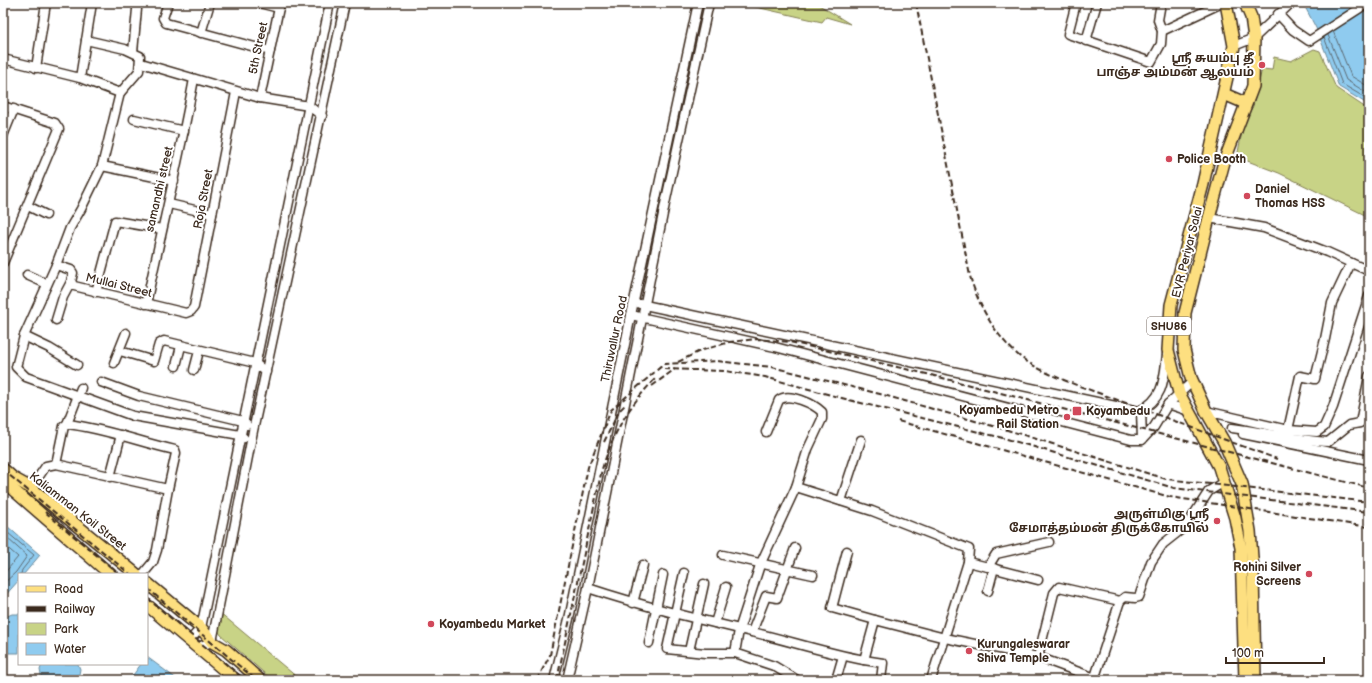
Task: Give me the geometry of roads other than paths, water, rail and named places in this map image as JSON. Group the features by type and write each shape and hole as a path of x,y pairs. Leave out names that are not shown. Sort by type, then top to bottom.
{"main road":[{"name":"EVR Periyar Salai","path":"1226,3 1234,46 1203,184 1171,305 1168,350 1179,393 1219,467 1230,500 1241,548 1249,644"},
{"name":"EVR Periyar Salai","path":"1245,3 1251,17 1254,38 1253,86 1245,103 1224,162 1209,218 1185,313 1184,350 1192,382 1206,411 1224,442 1242,484 1246,503 1253,571 1249,644"},
{"path":"1224,94 1245,103"},
{"name":"Kaliamman Koil Street","path":"3,469 13,478 31,488 135,573"},
{"name":"Kaliamman Koil Street","path":"3,482 109,573"},
{"path":"148,584 200,628 212,642 226,650 260,680"},
{"path":"148,606 236,680"},
{"path":"1238,680 1238,658 1249,644 1259,652 1261,658 1262,680"},
{"name":"SHU86","path":"1245,680 1249,659 1249,644"},
{"name":"SHU86","path":"1249,659 1255,680"}],"street":[{"path":"36,68 46,3"},
{"path":"80,78 92,3"},
{"path":"168,3 163,18 164,22 270,51"},
{"path":"202,33 210,3"},
{"path":"259,3 279,6"},
{"path":"330,3 200,628 194,644 212,642 253,431 322,116 345,3"},
{"name":"Thiruvallur Road","path":"554,680 573,599 633,303 698,3"},
{"path":"567,680 588,588 708,3"},
{"path":"1076,3 1067,34 1151,62 1159,47 1162,31 1158,20 1161,3"},
{"path":"1086,40 1096,3"},
{"path":"1162,31 1222,3"},
{"path":"1234,46 1254,38 1291,3"},
{"path":"1278,14 1294,30 1307,40 1311,40 1368,3"},
{"name":"5th Street","path":"260,98 279,6"},
{"path":"133,52 137,9"},
{"path":"86,40 133,52 140,56 141,63 139,71 120,93 102,166 81,209 74,219 56,265 24,336 16,367 26,377 133,416 240,435 251,444"},
{"path":"3,59 80,78 120,93"},
{"path":"141,63 236,92 260,98 309,106 322,116"},
{"name":"samandhi street","path":"146,304 174,181 194,79"},
{"name":"Roja Street","path":"191,311 194,307 236,92"},
{"path":"3,106 55,123 59,126 58,132 28,206 3,263"},
{"path":"3,136 14,109"},
{"path":"134,119 184,131"},
{"path":"102,166 174,181"},
{"path":"169,204 212,214"},
{"path":"28,206 46,215"},
{"path":"1209,218 1264,228 1369,271"},
{"path":"96,292 115,220 162,229"},
{"path":"1288,430 1300,376 1315,379 1332,303 1351,263"},
{"name":"Mullai Street","path":"56,265 71,270 73,273 71,282 74,286 146,304 186,312 191,311"},
{"path":"27,276 47,284"},
{"path":"56,320 63,296 71,282"},
{"path":"1206,411 1288,430 1317,432 1324,427 1333,408 1369,296"},
{"path":"633,303 1139,411 1155,400 1163,385 1168,350"},
{"path":"631,314 782,349 1131,440 1142,440 1154,427 1168,404 1192,382"},
{"path":"114,363 126,333"},
{"path":"24,336 49,348 77,365"},
{"path":"120,351 154,361 159,344 162,341 200,351 255,362 266,372"},
{"path":"176,366 181,346"},
{"path":"194,370 200,351"},
{"path":"1369,376 1360,423 1349,424 1328,442 1306,440 1274,433 1233,430 1369,460"},
{"path":"101,382 139,396 243,421 253,431"},
{"path":"56,464 64,429 81,388"},
{"path":"736,653 739,630 760,565 796,487 808,449 822,419 822,412 804,402 783,397 779,400 766,432"},
{"path":"1168,404 1189,411"},
{"path":"1141,410 1142,440"},
{"path":"67,424 121,435 176,451 157,550 153,562 144,573"},
{"path":"110,477 121,435"},
{"path":"841,501 861,440"},
{"path":"31,488 44,467 56,464 168,489"},
{"path":"847,551 832,608 945,638 1038,657 1094,679 1120,601 1125,597 1139,597 1152,562 1163,544 1186,525 1209,491 1224,482"},
{"path":"796,487 872,511 968,549 968,562 931,680"},
{"path":"988,591 991,568 996,554 1049,542"},
{"path":"752,632 766,596 777,598 795,548"},
{"path":"723,555 760,565 813,575"},
{"path":"968,562 1038,580"},
{"path":"633,603 642,565"},
{"path":"684,572 667,649 736,653 774,666 797,680"},
{"path":"649,643 663,575"},
{"path":"690,651 695,619 704,584"},
{"path":"1038,657 1054,593 1059,586 1120,601"},
{"path":"715,624 726,587"},
{"path":"588,588 656,610 752,632 843,656 883,663 881,680"},
{"path":"864,660 875,620"},
{"path":"836,680 843,656"}],"water":[{"path":"1303,3 1364,3 1369,11 1369,105 1339,87 1316,28"},
{"path":"7,526 40,555 25,573 18,573 18,581 3,598 3,531"},
{"path":"12,614 18,614 18,653 9,653 3,650 3,618"},
{"path":"148,658 178,680 133,680 131,678 140,665 148,665"},
{"path":"42,665 78,665 80,669 78,680 42,680 40,670"}],"railway":[{"path":"916,3 970,276 973,287 988,319 1002,338 1018,355 1039,369 1052,375 1078,386 1277,459"},
{"path":"678,362 700,351 729,342 757,339 790,342 931,375 1369,488"},
{"path":"537,680 550,655 588,467 611,410 664,364 717,361 772,367 880,394 1014,432 1166,479 1369,502"},
{"path":"664,369 725,371 765,377 849,400 1007,439 1174,488 1369,512"},
{"path":"652,386 675,369"},
{"path":"557,680 602,469 623,420 645,389 655,379"},
{"path":"604,442 619,411 626,404"},
{"path":"898,421 1170,497 1369,527"},
{"path":"3,470 129,573"},
{"path":"45,512 118,573"},
{"path":"148,589 256,680"},
{"path":"148,599 245,680"}],"place":[{"name":"ஶ்ரீ சுயம்பு தீ பாஞ்ச அம்மன் ஆலயம்","path":"1262,65"},
{"name":"Police Booth","path":"1169,159"},
{"name":"Daniel Thomas HSS","path":"1247,196"},
{"name":"Koyambedu","path":"1077,411"},
{"name":"Koyambedu Metro Rail Station","path":"1067,417"},
{"name":"அருள்மிகு ஸ்ரீ சேமாத்தம்மன் திருக்கோயில்","path":"1217,521"},
{"name":"Rohini Silver Screens","path":"1309,574"},
{"name":"Koyambedu Market","path":"431,624"},
{"name":"Kurungaleswarar Shiva Temple","path":"969,651"}]}
